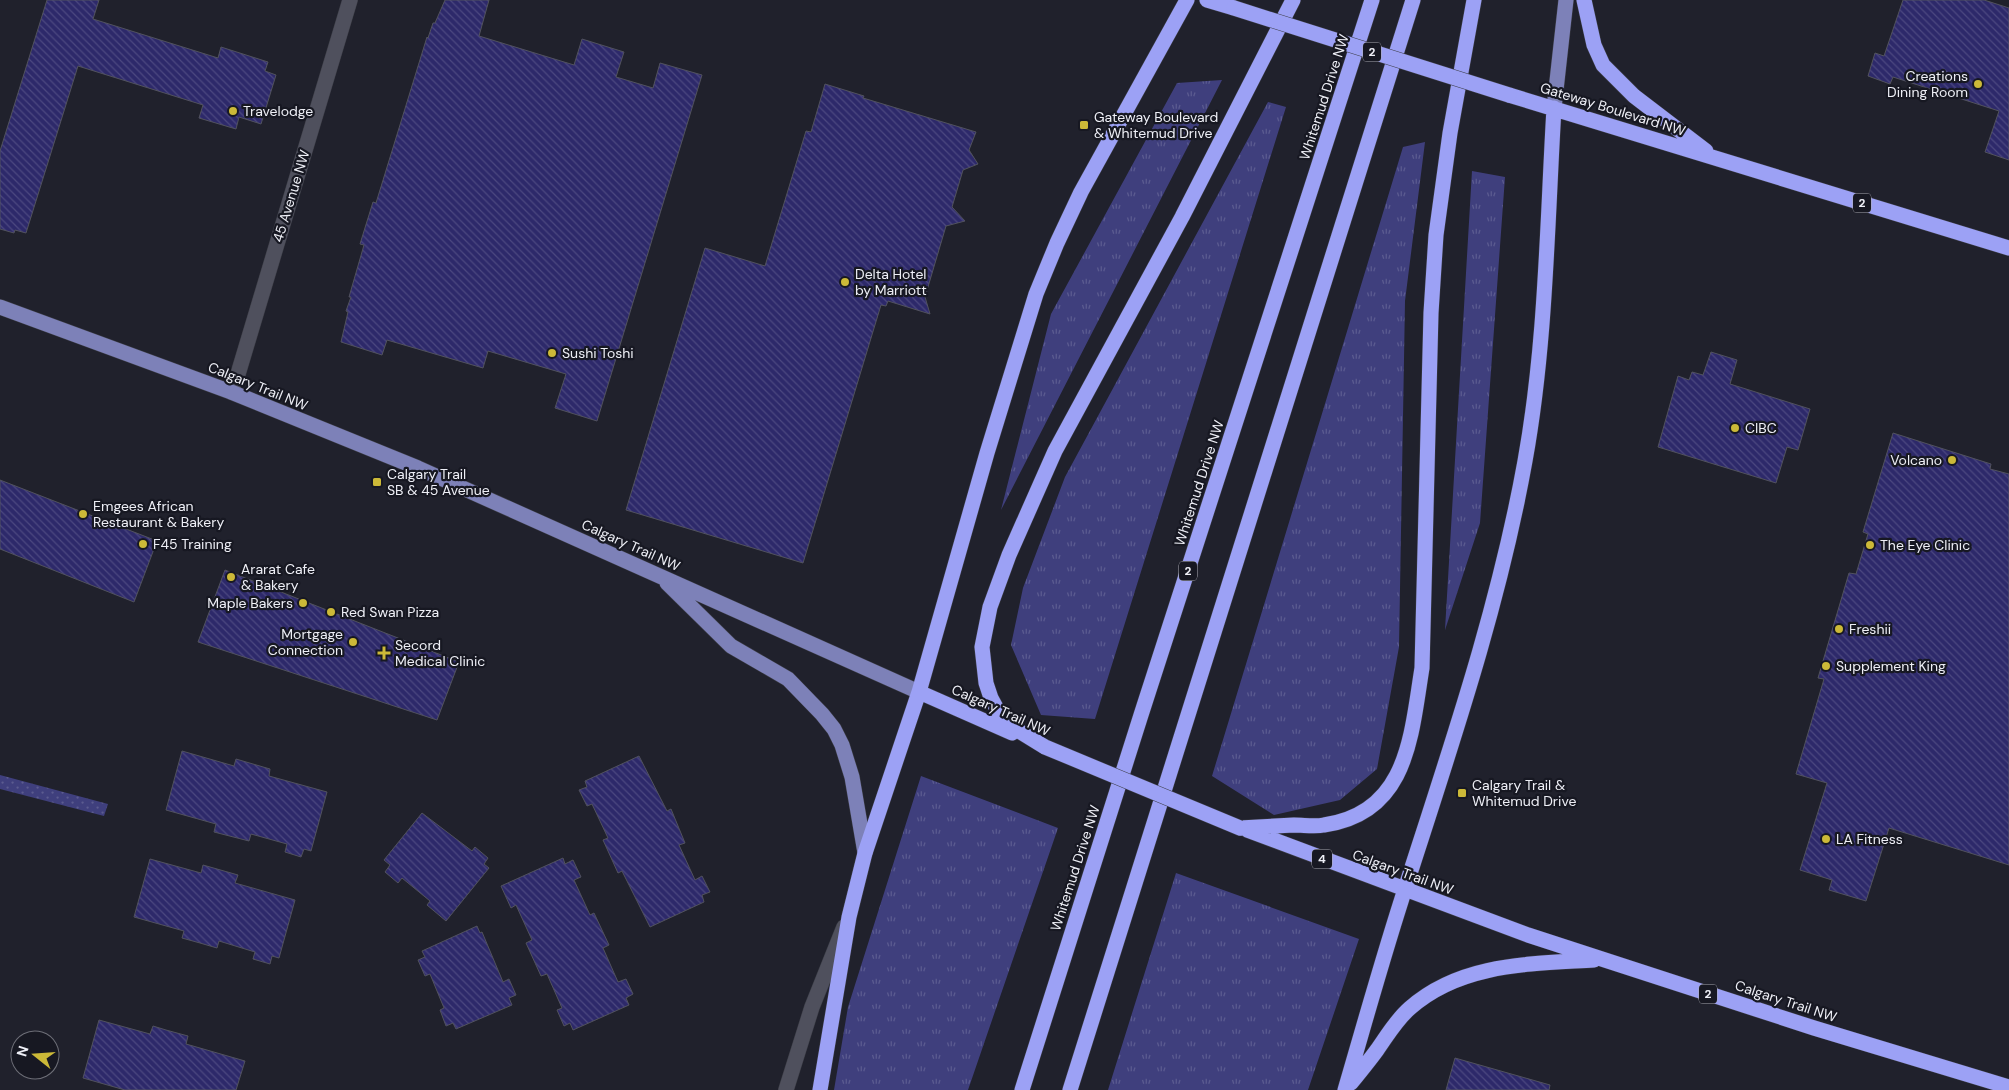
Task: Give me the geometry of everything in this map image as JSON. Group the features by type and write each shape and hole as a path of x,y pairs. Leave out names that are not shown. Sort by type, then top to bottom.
{"highway":[{"path":"820,1090 848,917 865,853 919,692 987,453 1036,294 1082,192 1186,0"},
{"name":"Gateway Boulevard NW","path":"1208,0 1509,95 2009,248"},
{"path":"1045,747 1004,722 991,698 986,683 982,647 990,607 1022,523 1055,451 1182,217 1293,0"},
{"name":"Whitemud Drive NW","path":"1022,1090 1372,0"},
{"path":"1070,1090 1161,806 1413,0"},
{"path":"1240,828 1324,825 1345,820 1365,811 1380,802 1396,781 1407,750 1422,668 1431,313 1436,234 1450,132 1474,0"},
{"path":"1584,0 1594,45 1603,65 1634,96 1716,158"},
{"path":"1345,1090 1404,890 1478,657 1502,569 1525,463 1533,412 1540,345 1554,108"},
{"name":"Calgary Trail NW","path":"919,692 1240,828 1404,890 1602,960 2009,1088"},
{"path":"1345,1090 1393,1026 1409,1009 1438,989 1467,976 1492,968 1602,960"}],"main road":[{"path":"1554,108 1566,0"},
{"name":"Calgary Trail NW","path":"0,307 231,392 418,468 919,692"},
{"path":"660,576 731,646 788,679 834,729 842,745 852,777 865,853"}],"street":[{"name":"45 Avenue NW","path":"231,392 350,0"},
{"path":"786,1090 812,1007 848,917"}],"green space":[{"path":"1222,80 1001,510 1051,314 1177,83"},
{"path":"1268,102 1286,107 1095,719 1041,715 1011,645 1023,588 1065,477"},
{"path":"1425,142 1405,301 1399,647 1377,769 1340,800 1274,815 1212,776 1403,147"},
{"path":"1472,171 1505,177 1480,523 1445,630"},
{"path":"0,775 108,804 104,816 0,789"},
{"path":"921,776 1058,828 968,1090 834,1090 848,1007"},
{"path":"1176,873 1359,939 1308,1090 1108,1090"}],"building":[{"name":"Travelodge","path":"47,0 99,0 93,19 218,58 221,47 268,62 265,71 276,75 261,124 239,117 236,129 199,118 203,105 78,66 26,233 15,230 14,233 0,229 0,151"},
{"path":"445,0 489,0 479,36 574,65 582,39 624,52 616,77 653,88 660,63 702,75 597,421 555,408 566,374 488,351 483,368 387,340 382,355 341,342 348,312 346,311 351,297 349,297 364,245 360,244 373,202 376,203 427,37"},
{"path":"1903,0 1984,0 2009,8 2009,160 1985,152 1999,111 1893,77 1890,84 1868,76 1875,53 1884,56"},
{"name":"Delta Hotel by Marriott","path":"825,84 864,96 863,98 976,132 969,150 978,164 963,170 952,207 965,221 946,226 925,297 930,314 888,301 886,306 881,305 803,563 626,510 705,248 765,266 806,131 811,132"},
{"name":"CIBC","path":"1711,352 1737,360 1730,384 1810,409 1798,450 1787,447 1776,483 1658,447 1678,376 1689,380 1692,372 1703,375"},
{"path":"1893,433 1991,464 1990,469 2009,474 2009,865 1889,828 1866,901 1829,890 1832,880 1800,870 1827,783 1796,774 1824,679 1818,678 1849,573 1856,574 1868,534 1863,532"},
{"path":"0,480 157,541 134,602 0,549"},
{"path":"225,570 459,662 437,720 198,642"},
{"path":"182,751 234,766 236,759 270,769 269,776 327,792 311,851 304,849 301,857 285,852 287,844 251,834 249,841 214,832 216,824 166,810"},
{"path":"639,756 667,811 671,809 685,843 679,845 695,880 702,876 710,892 702,895 704,902 650,927 622,871 618,873 603,840 608,838 592,804 587,806 579,790 587,787 585,781"},
{"path":"422,813 472,851 475,847 488,858 484,864 489,868 446,921 427,905 430,901 402,878 398,883 385,872 390,865 384,860"},
{"path":"563,858 565,864 573,860 581,877 574,880 590,915 594,913 609,945 603,948 618,982 626,979 633,994 626,998 629,1005 573,1030 570,1023 564,1026 557,1010 562,1008 547,974 541,976 526,943 532,940 516,905 511,908 501,886"},
{"path":"150,859 201,873 203,865 238,875 235,883 295,900 279,958 272,956 270,964 253,959 255,952 219,941 217,948 182,938 184,931 134,917"},
{"path":"477,926 480,933 482,932 503,982 509,979 516,995 509,998 512,1005 456,1029 453,1023 446,1026 440,1010 444,1008 430,974 425,976 418,960 425,957 422,951"},
{"path":"99,1020 150,1034 153,1026 188,1036 186,1044 245,1061 236,1090 125,1090 83,1078"},
{"path":"1455,1058 1550,1085 1549,1090 1446,1090"}],"place":[{"name":"Creations Dining Room","path":"1978,84"},
{"name":"Travelodge","path":"233,111"},
{"name":"Gateway Boulevard & Whitemud Drive","path":"1084,125"},
{"name":"Delta Hotel by Marriott","path":"845,282"},
{"name":"Sushi Toshi","path":"552,353"},
{"name":"CIBC","path":"1735,428"},
{"name":"Volcano","path":"1952,460"},
{"name":"Calgary Trail SB & 45 Avenue","path":"377,482"},
{"name":"Emgees African Restaurant & Bakery","path":"83,514"},
{"name":"F45 Training","path":"143,544"},
{"name":"The Eye Clinic","path":"1870,545"},
{"name":"Ararat Cafe & Bakery","path":"231,577"},
{"name":"Maple Bakers","path":"303,603"},
{"name":"Red Swan Pizza","path":"331,612"},
{"name":"Freshii","path":"1839,629"},
{"name":"Mortgage Connection","path":"353,642"},
{"name":"Secord Medical Clinic","path":"384,653"},
{"name":"Supplement King","path":"1826,666"},
{"name":"Calgary Trail & Whitemud Drive","path":"1462,793"},
{"name":"LA Fitness","path":"1826,839"}]}
